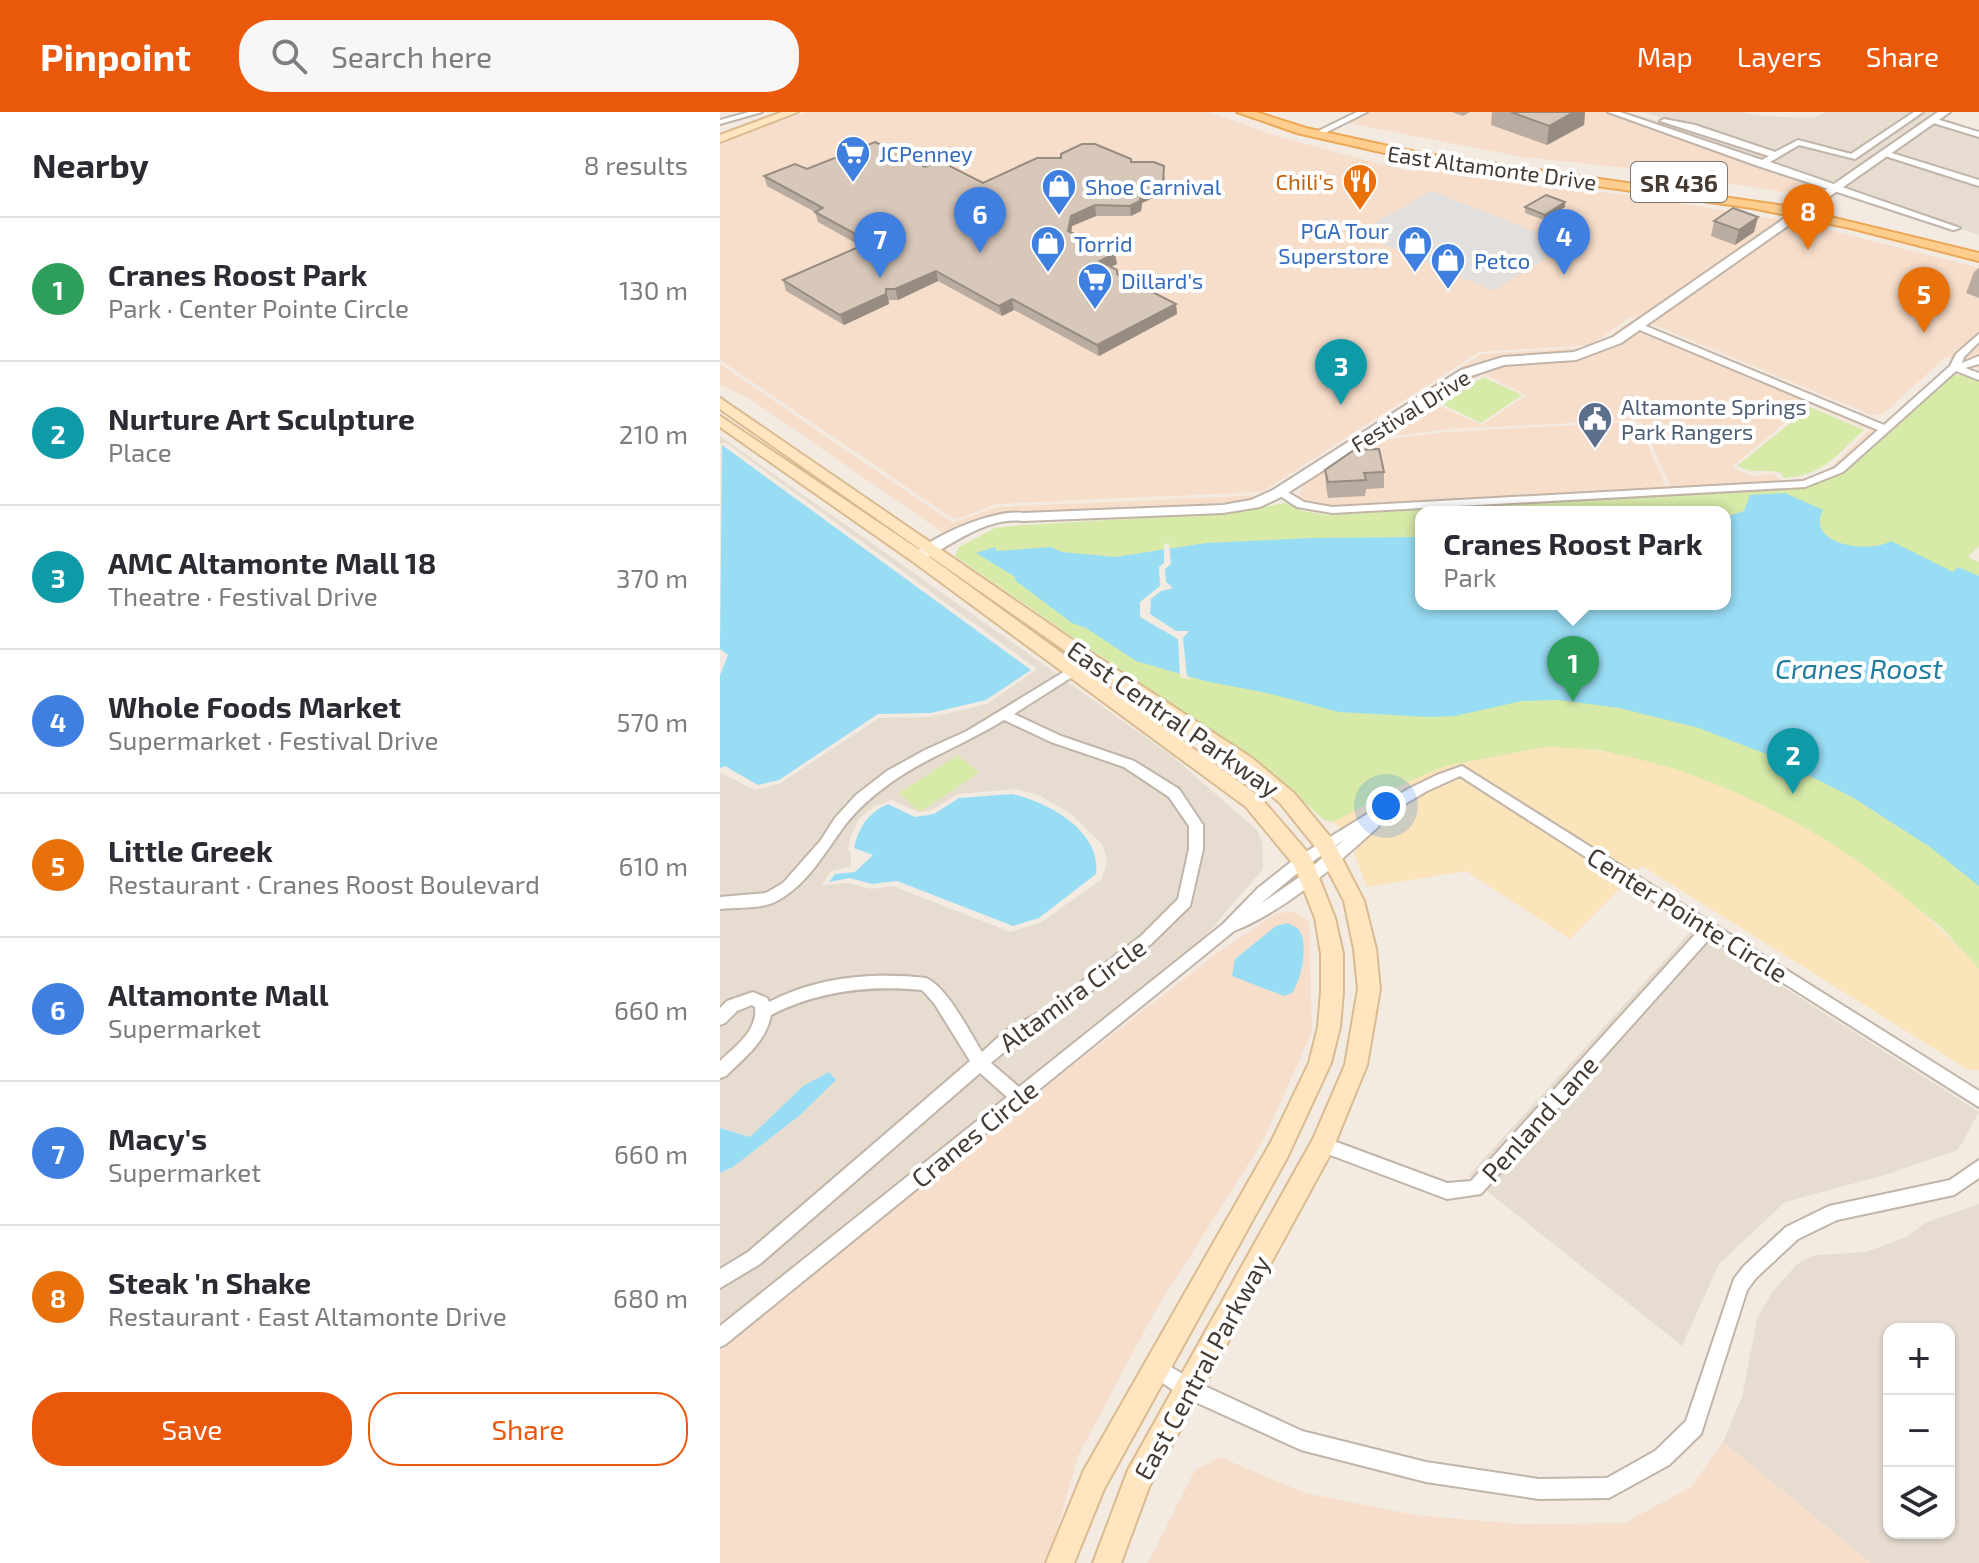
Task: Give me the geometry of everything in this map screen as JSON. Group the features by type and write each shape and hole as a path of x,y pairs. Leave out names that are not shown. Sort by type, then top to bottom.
{"main road":[{"path":"723,132 774,112"},
{"path":"723,132 792,112"},
{"name":"East Altamonte Drive","path":"1243,112 1314,135 1442,162 1721,199 1799,214 1979,257"},
{"name":"SR 436","path":"1282,112 1331,128"},
{"name":"East Altamonte Drive","path":"1331,128 1431,148 1685,182 1812,204 1979,243"},
{"name":"East Central Parkway","path":"720,402 1081,664 1253,802 1306,868 1325,918 1332,954 1329,1027 1320,1063 1279,1150 1094,1480 1060,1563"},
{"name":"East Central Parkway","path":"720,420 930,556"},
{"name":"East Central Parkway","path":"1081,664 1245,763 1287,798 1330,852 1354,901 1365,949 1369,989 1356,1065 1323,1145 1138,1480 1107,1563"}],"street":[{"path":"723,132 758,112"},
{"path":"1314,135 1363,112"},
{"path":"1612,112 1956,228"},
{"path":"1637,112 1775,155"},
{"path":"1761,164 1787,146 1805,141 1852,157 1919,112"},
{"name":"Festival Drive","path":"930,556 989,528 1023,517 1223,509 1255,504 1280,492 1466,373 1503,361 1563,358 1590,353 1638,326 1945,112"},
{"path":"1933,120 1979,135"},
{"path":"1885,153 1979,183"},
{"path":"1638,326 1885,429"},
{"path":"1280,492 1301,505 1332,510 1788,486 1830,476 1955,367 1959,356 1979,337"},
{"path":"1955,367 1979,359"},
{"path":"1955,367 1979,377"},
{"path":"720,903 769,898 788,887 861,799 892,775 972,734 1081,664"},
{"name":"Altamira Circle","path":"720,1279 754,1258 1011,1036 1051,1014 1146,940 1185,902 1196,849 1196,825 1174,793 1129,764 1056,739 1003,714"},
{"name":"Center Pointe Circle","path":"1330,852 1415,789 1462,771 1979,1100"},
{"name":"Cranes Circle","path":"720,1338 1228,928 1250,918 1306,868 1330,852"},
{"name":"Penland Lane","path":"1323,1145 1447,1191 1475,1188 1710,928"},
{"path":"765,1011 812,994 860,983 899,980 926,984 939,998 980,1063 1019,1097"},
{"path":"720,1018 743,1000 753,998 762,1003 765,1011 764,1023 720,1071"},
{"path":"1156,1367 1189,1389 1301,1440 1426,1472 1539,1489 1609,1488 1662,1458 1694,1427 1740,1285 1792,1233 1835,1212 1954,1187 1979,1168"}],"shaded area":[{"path":"806,112 1209,112 1279,137 1409,171 1438,171 1650,198 1806,224 1979,268 1979,369 1946,357 1882,415 1871,415 1640,319 1629,318 1591,345 1479,352 1262,492 996,504 955,520 720,360 720,143"},
{"path":"1368,112 1606,112 1829,189 1817,197 1637,169 1522,157 1347,123"},
{"path":"1622,112 1690,129 1769,155 1760,161"},
{"path":"1643,112 1739,112 1813,118 1827,112 1914,112 1850,154 1804,140 1795,140 1773,152"},
{"path":"1924,112 1940,112 1833,185 1767,163 1804,143 1855,158"},
{"path":"1934,123 1979,137 1979,181 1891,152"},
{"path":"1886,155 1979,186 1979,235 1841,188"},
{"path":"1431,191 1568,244 1494,291 1357,233"},
{"path":"1631,321 1638,321 1613,338 1587,350 1563,355 1498,359 1463,371 1276,490 1253,501 1223,506 1016,514 991,520 952,539 750,399 720,385 720,364 953,523 996,507 1264,495 1481,354 1593,347"},
{"path":"1638,329 1877,429 1834,468 1816,477 1787,482 1671,488 1643,424 1635,420 1448,429 1386,437 1382,431 1469,375 1504,364 1589,356","holes":["1483,374 1526,395 1482,425 1439,406 1439,402","1806,405 1869,430 1829,469 1808,478 1783,481 1773,474 1752,476 1734,468"]},
{"path":"1633,422 1639,425 1667,489 1318,506 1298,496 1305,483 1381,433 1382,440 1448,432"},
{"path":"720,436 1057,674 1007,707 1065,680 1172,756 1256,829 1262,841 1263,869 1201,941 1021,1087 991,1060 977,1071 1007,1098 720,1328 720,1173 733,1167 799,1116 836,1080 803,1086 750,1137 720,1128 720,772 754,790 779,784 879,718 931,717 987,704 1037,669 726,443 720,443","holes":["1016,789 1039,795 1070,813 1103,845 1107,861 1102,879 1040,923 1010,932 893,886 871,889 847,883 822,885 831,871 851,867 851,853 848,850 850,838 859,819 875,806 892,800 918,812 932,810 958,794"]},
{"path":"1295,912 1309,921 1312,1032 1263,1141 1154,1313 1078,1456 1048,1563 720,1563 720,1347 1017,1108 1220,951 1277,913"},
{"path":"1693,929 1979,1112 1958,1150 1888,1174 1785,1202 1719,1264 1682,1346 1468,1176"},
{"path":"1979,1204 1979,1563 1871,1563 1723,1442 1742,1397 1757,1319 1773,1291 1797,1264 1815,1255 1866,1252 1906,1237 1925,1223"},
{"path":"1723,1442 1871,1563 1148,1563 1195,1470 1220,1457 1305,1493 1415,1515 1520,1524 1624,1523 1691,1487"}],"green space":[{"name":"Cranes Roost","path":"1950,375 1979,381 1979,546 1968,557 1979,562 1979,969 1942,928 1868,869 1819,836 1669,768 1600,750 1546,747 1446,766 1408,782 1334,822 1324,820 1277,778 955,556 959,547 995,528 1023,525 1228,513 1286,503 1303,511 1328,515 1415,510 1415,610 1731,610 1731,506 1477,506 1809,486 1844,471"},
{"path":"1483,377 1522,395 1481,423 1442,404"},
{"path":"1810,407 1864,430 1828,463 1809,473 1783,478 1781,473 1737,466"},
{"path":"958,755 979,773 920,812 899,793"}],"sand":[{"path":"1546,747 1600,751 1653,763 1706,780 1808,829 1855,860 1941,930 1979,969 1979,1071 1965,1068 1642,866 1570,939 1466,871 1367,887 1354,853 1358,845 1334,822 1408,782 1446,766"}],"water":[{"path":"722,445 1031,670 986,700 931,713 878,714 779,780 758,785 725,766 720,768 720,675 728,655 720,649"},
{"name":"Cranes Roost","path":"1785,493 1823,510 1820,522 1823,531 1842,544 1869,547 1891,541 1953,572 1958,567 1979,576 1979,886 1930,847 1852,797 1766,754 1699,728 1619,708 1559,700 1522,701 1455,716 1339,712 1205,681 1136,661 1086,628 1072,623 1016,581 1015,577 976,553 995,547 996,551 1051,547 1062,552 1115,557 1206,543 1415,537 1415,610 1731,610 1731,515 1744,511 1750,495"},
{"path":"1012,794 1041,804 1070,821 1082,832 1096,859 1096,874 1039,918 1013,926 897,881 872,884 850,878 829,882 835,874 855,872 873,855 854,848 856,840 870,816 888,804 915,817 934,814 959,798"},
{"path":"1287,923 1302,935 1304,952 1301,971 1292,993 1284,996 1232,976 1235,959 1276,926"},
{"path":"829,1072 836,1080 799,1116 733,1167 720,1173 720,1128 750,1137 803,1086"}],"pier":[{"path":"1169,543 1171,564 1165,569 1166,582 1173,588 1161,591 1151,599 1150,614 1176,631 1189,631 1183,638 1187,676 1191,680 1180,677 1178,639 1140,617 1140,602 1160,586 1159,567 1164,563 1164,544"}],"building":[{"path":"1511,112 1574,112 1549,126"},
{"path":"875,142 925,167 940,161 983,183 1037,158 1061,158 1061,154 1082,144 1095,144 1131,159 1131,162 1154,162 1164,166 1163,183 1141,193 1140,201 1130,206 1095,205 1071,216 1068,231 1115,253 1100,261 1117,270 1117,274 1176,304 1097,345 1012,299 999,306 936,271 895,289 886,289 886,294 840,315 783,280 870,242 815,212 823,208 764,176 795,164 807,169"},
{"path":"1546,195 1565,202 1545,215 1525,207"},
{"path":"1733,208 1758,217 1739,230 1714,221"},
{"path":"1379,449 1384,472 1364,473 1366,480 1328,482 1325,470 1354,450"}],"place":[{"name":"JCPenney","path":"853,184"},
{"name":"Chili's","path":"1360,212"},
{"name":"Shoe Carnival","path":"1059,217"},
{"name":"Steak 'n Shake","path":"1808,250"},
{"name":"Altamonte Mall","path":"980,253"},
{"name":"Torrid","path":"1048,274"},
{"name":"PGA Tour Superstore","path":"1415,274"},
{"name":"Whole Foods Market","path":"1564,275"},
{"name":"Macy's","path":"880,278"},
{"name":"Petco","path":"1448,291"},
{"name":"Dillard's","path":"1095,311"},
{"name":"Little Greek","path":"1924,333"},
{"name":"AMC Altamonte Mall 18","path":"1341,405"},
{"name":"Altamonte Springs Park Rangers","path":"1595,450"},
{"name":"Cranes Roost Park","path":"1573,702"},
{"name":"Nurture Art Sculpture","path":"1793,794"}]}
